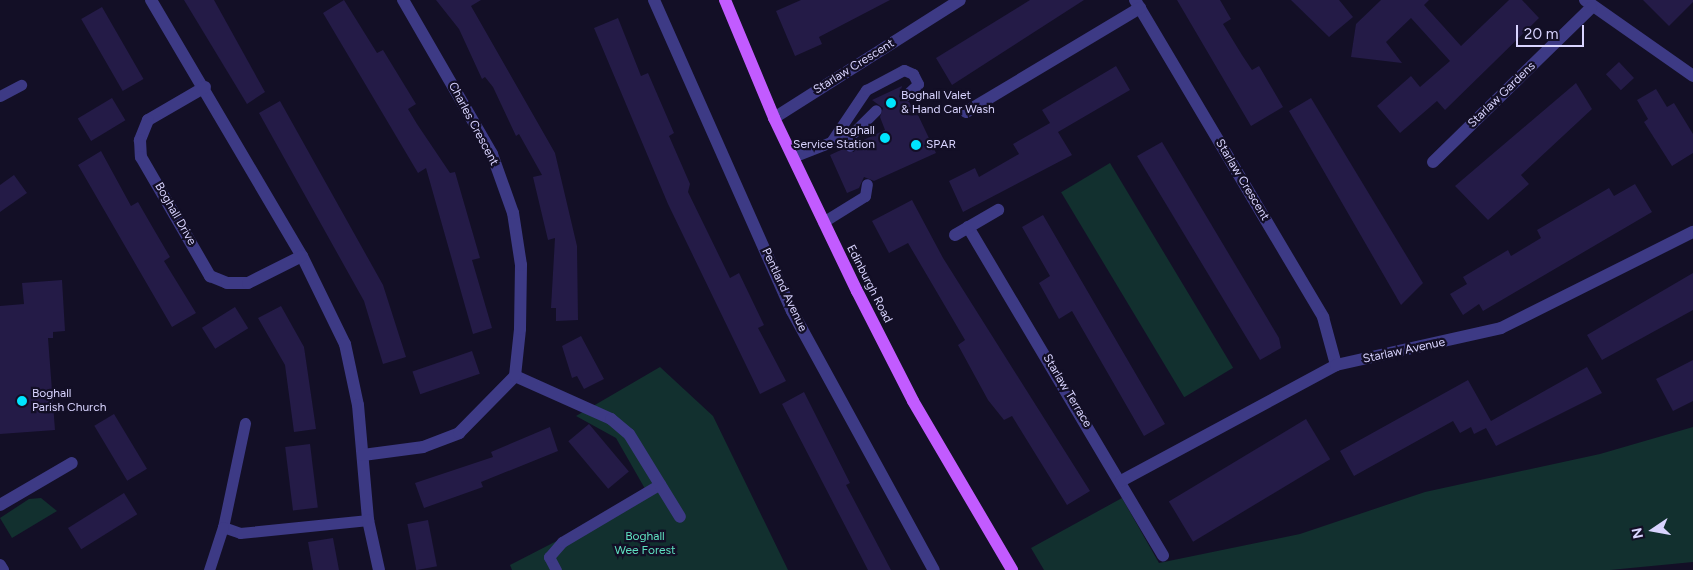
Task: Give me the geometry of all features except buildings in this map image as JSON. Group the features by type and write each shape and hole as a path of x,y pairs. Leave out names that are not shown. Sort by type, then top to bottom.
{"main road":[{"name":"Edinburgh Road","path":"725,0 774,118 823,222 913,401 1012,570"}],"street":[{"path":"151,0 205,87 302,256 345,344 364,455 368,520 379,570"},
{"name":"Charles Crescent","path":"403,0 492,154 513,213 521,265 514,376"},
{"name":"Pentland Avenue","path":"654,0 792,311 934,570"},
{"name":"Starlaw Crescent","path":"774,118 960,0"},
{"path":"966,112 1138,4"},
{"name":"Starlaw Crescent","path":"1138,4 1323,317 1336,365"},
{"name":"Starlaw Gardens","path":"1433,162 1588,4 1693,76"},
{"name":"Boghall Drive","path":"205,87 148,120 140,140 141,157 210,276 227,283 248,283 302,256"},
{"path":"955,235 998,210"},
{"name":"Starlaw Terrace","path":"968,227 1164,556"},
{"name":"Starlaw Avenue","path":"1121,481 1336,365 1501,328 1693,232"},
{"path":"364,455 423,447 459,433 514,376 611,419 644,454 680,517"},
{"path":"0,505 72,464"},
{"path":"0,565 3,570"}],"lane":[{"path":"831,142 866,90 904,70 913,74 918,84 906,95"},
{"path":"0,96 21,85"},
{"path":"793,157 831,142 848,143 876,110"},
{"path":"823,222 865,196 867,184"},
{"path":"209,570 223,527 245,422"},
{"path":"556,570 549,557 562,542 660,484"},
{"path":"223,527 240,533 368,520"}],"green space":[{"path":"1110,163 1233,368 1184,397 1061,192"},
{"name":"Boghall Wee Forest","path":"660,367 713,416 788,570 512,570 510,565 648,494 616,438 576,416"},
{"path":"1693,427 1693,562 1610,570 1044,570 1031,548 1122,498 1159,563 1300,534 1425,492 1600,454"},
{"path":"41,498 57,511 12,538 0,518 29,499"}],"place":[{"name":"Boghall Valet & Hand Car Wash","path":"891,103"},
{"name":"Boghall Service Station","path":"885,138"},
{"name":"SPAR","path":"916,145"},
{"name":"Boghall Parish Church","path":"22,401"}]}
